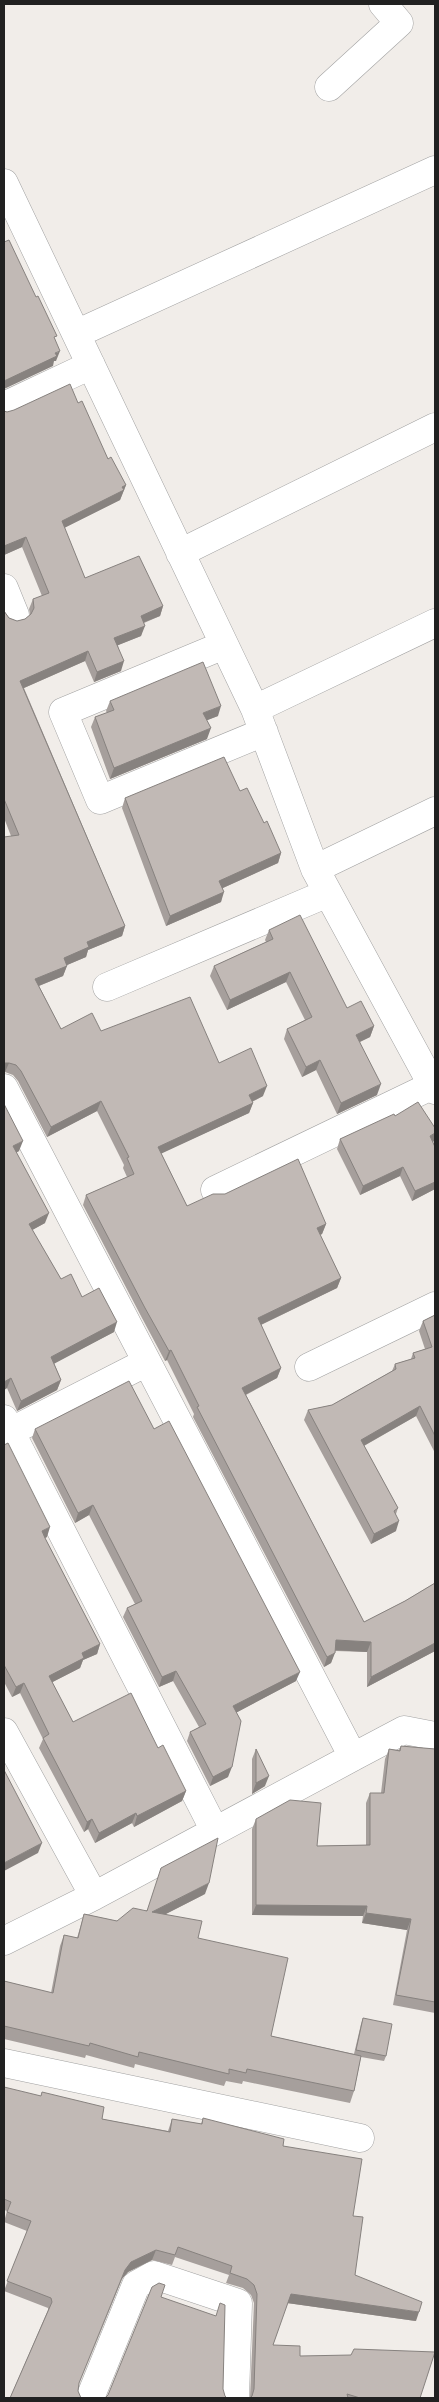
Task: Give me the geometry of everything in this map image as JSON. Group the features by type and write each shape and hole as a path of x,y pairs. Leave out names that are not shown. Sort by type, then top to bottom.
{"street":[{"path":"329,87 399,23 383,4"},
{"path":"76,334 435,170"},
{"path":"4,183 259,720 315,869 434,1088 215,1190"},
{"path":"4,406 91,365"},
{"path":"180,553 435,427"},
{"path":"4,588 15,616"},
{"path":"224,645 63,712 100,800 259,720 435,623"},
{"path":"315,869 435,811"},
{"path":"107,987 328,893"},
{"path":"4,1088 353,1757"},
{"path":"309,1367 435,1306"},
{"path":"147,1362 6,1429 215,1831"},
{"path":"4,1941 94,1896 404,1730 435,1736"},
{"path":"4,1732 94,1896"},
{"path":"4,2063 360,2138"},
{"path":"90,2398 136,2285 154,2274 238,2302 235,2398"}],"building":[{"path":"9,240 57,336 54,337 60,351 55,353 57,356 4,381 4,242"},
{"path":"70,384 78,403 82,401 108,459 111,457 126,485 122,487 124,490 62,521 85,578 139,556 163,606 141,616 145,626 114,638 124,661 97,672 88,651 20,681 125,926 87,942 89,947 64,958 67,966 35,979 61,1029 92,1013 101,1031 190,997 219,1063 251,1048 267,1086 249,1095 253,1103 158,1147 187,1206 213,1194 225,1194 298,1159 326,1224 317,1228 341,1278 258,1318 281,1368 242,1388 364,1622 435,1583 435,1643 371,1677 371,1642 336,1640 335,1653 327,1657 197,1407 199,1406 171,1350 169,1351 145,1308 86,1195 134,1174 127,1158 129,1157 101,1101 51,1127 21,1071 16,1065 4,1063 4,837 19,835 4,799 4,611 9,618 17,621 25,619 34,608 33,599 49,593 26,537 4,546 4,411 14,410"},
{"path":"203,662 221,706 203,713 211,728 114,768 95,717 114,710 110,701"},
{"path":"224,757 240,791 247,788 264,823 267,821 281,853 219,881 224,892 170,916 125,798"},
{"path":"300,915 347,1008 361,1001 374,1026 356,1035 381,1084 341,1103 320,1060 306,1067 287,1029 312,1017 290,972 230,1000 214,966 273,939 269,930"},
{"path":"418,1102 435,1128 435,1133 430,1136 435,1147 435,1182 415,1191 403,1167 363,1186 340,1139 394,1114 395,1116"},
{"path":"4,1104 23,1141 13,1146 49,1213 29,1224 61,1279 71,1274 82,1297 99,1288 117,1322 51,1357 61,1380 21,1401 11,1378 4,1382"},
{"path":"435,1315 435,1436 420,1406 361,1440 398,1508 394,1511 399,1521 374,1534 308,1410 332,1405 396,1369 395,1364 415,1358 413,1353 432,1347 423,1321"},
{"path":"129,1381 154,1429 169,1421 300,1672 233,1706 241,1721 232,1767 213,1777 190,1732 206,1724 176,1671 162,1677 127,1608 142,1601 93,1505 78,1513 35,1429"},
{"path":"8,1443 50,1527 42,1531 45,1538 100,1644 82,1653 84,1658 49,1676 73,1722 131,1693 158,1748 163,1745 186,1791 137,1816 136,1813 99,1833 92,1819 87,1822 43,1738 49,1734 24,1683 16,1687 4,1665 4,1445"},
{"path":"401,1746 435,1749 435,2002 396,1995 411,1919 366,1913 367,1906 256,1905 256,1819 290,1800 321,1803 317,1846 370,1845 370,1793 384,1793 389,1749 400,1751"},
{"path":"256,1749 269,1776 256,1783"},
{"path":"4,1770 42,1843 4,1863"},
{"path":"218,1838 209,1883 152,1912 202,1921 198,1938 288,1958 271,2036 361,2056 354,2091 247,2069 246,2073 229,2069 229,2074 139,2052 138,2057 90,2043 89,2046 4,2026 4,1981 53,1993 64,1935 78,1938 84,1914 117,1921 133,1908 147,1911 161,1868"},
{"path":"363,2018 392,2024 386,2056 356,2050"},
{"path":"4,2087 41,2096 42,2092 104,2107 102,2119 170,2132 172,2119 202,2124 203,2118 284,2139 283,2146 362,2159 353,2216 363,2217 355,2275 422,2302 419,2312 291,2294 273,2345 300,2346 300,2356 351,2355 354,2349 435,2352 420,2398 360,2398 347,2394 348,2398 250,2398 254,2389 257,2294 254,2285 247,2279 230,2273 232,2266 178,2247 175,2255 156,2250 131,2262 125,2270 79,2383 78,2391 81,2398 10,2398 52,2302 51,2298 7,2281 31,2221 7,2212 11,2202 4,2199"},
{"path":"159,2283 165,2285 161,2297 216,2316 220,2303 225,2305 223,2389 227,2398 105,2398 108,2395 152,2287"}]}
